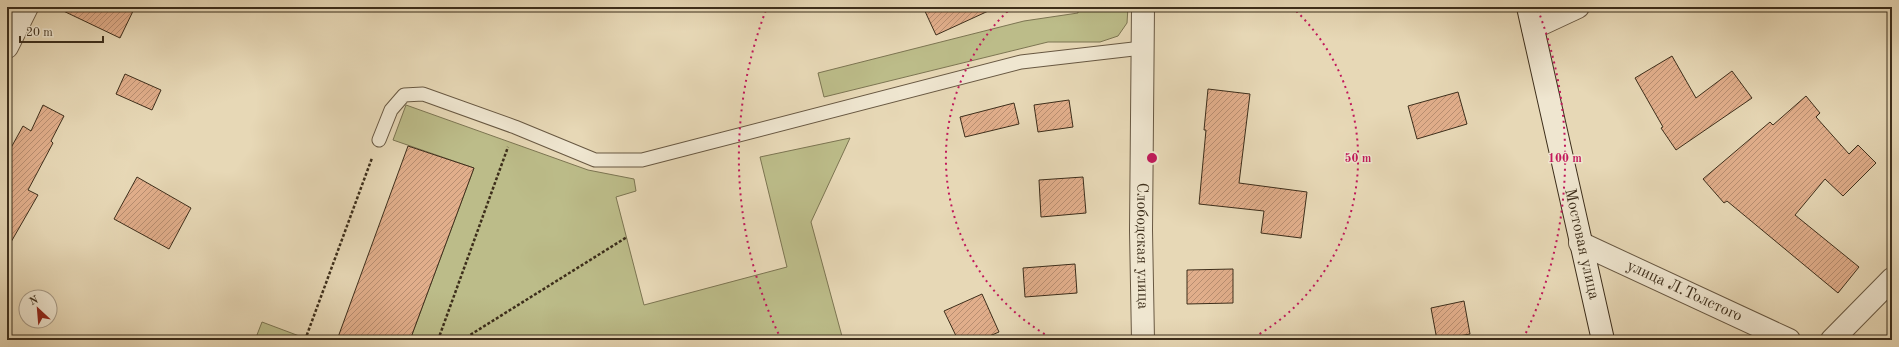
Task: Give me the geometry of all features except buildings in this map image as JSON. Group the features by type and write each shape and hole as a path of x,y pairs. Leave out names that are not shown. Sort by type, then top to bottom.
{"street":[{"path":"7,47 27,7"},
{"name":"Слободская улица","path":"1143,7 1141,230 1143,340"},
{"name":"Мостовая улица","path":"1528,7 1603,340"},
{"path":"1533,28 1578,7"},
{"name":"улица Л.Толстого","path":"1580,243 1789,340"},
{"path":"1832,340 1892,279"}],"lane":[{"path":"379,140 391,110 404,95 423,94 515,127 595,160 642,160 1021,62 1142,48"}],"path":[{"path":"438,340 515,127"},
{"path":"305,340 379,140"},
{"path":"462,340 627,237"}],"green space":[{"path":"1078,7 1128,7 1127,23 1118,36 1100,42 1048,42 824,97 818,73 1024,21 1078,13"},
{"path":"406,105 588,170 634,179 636,191 616,197 644,305 787,267 760,157 850,138 811,222 843,340 410,340 474,168 393,140"},
{"path":"262,322 310,340 255,340"}]}
